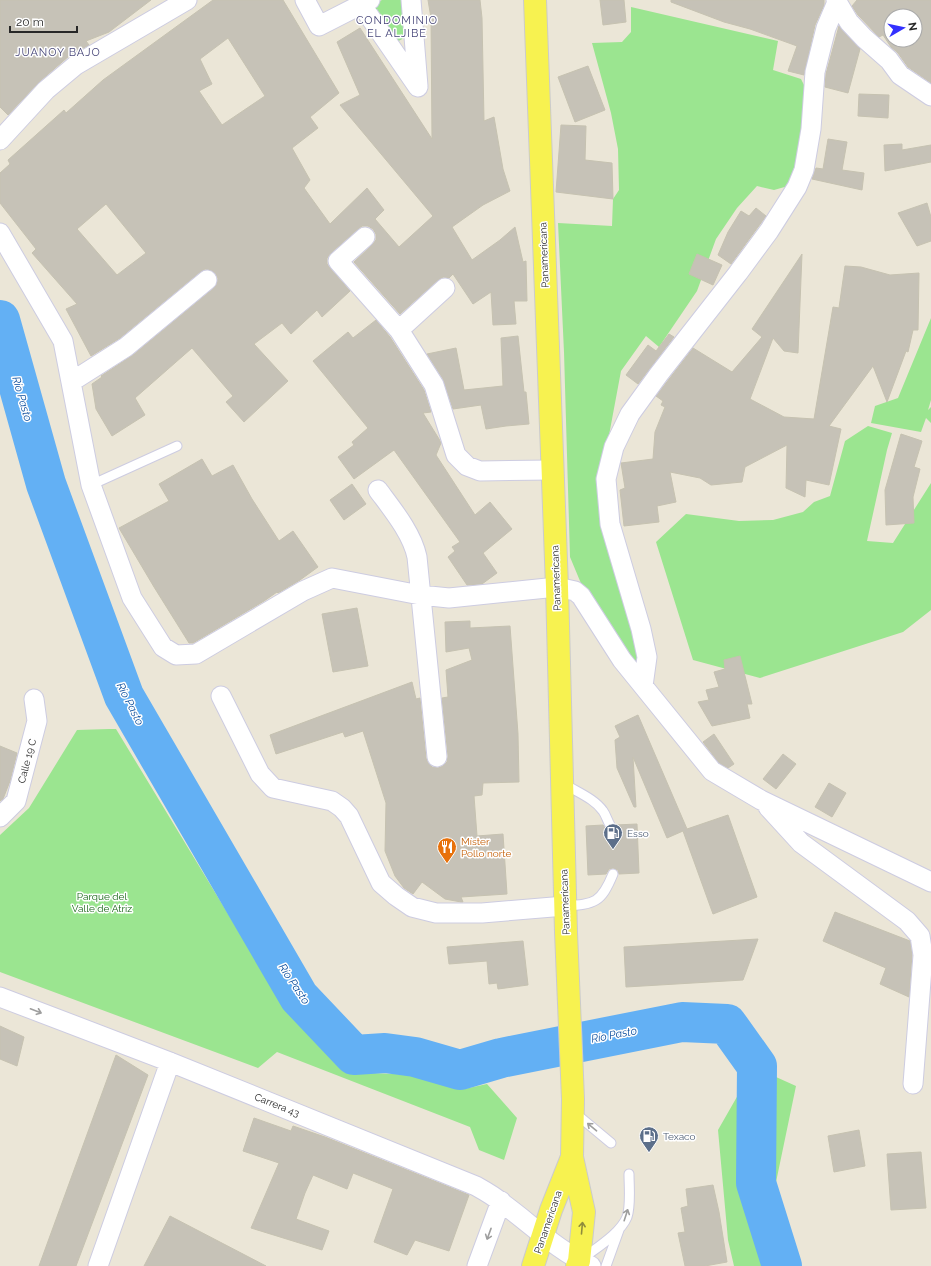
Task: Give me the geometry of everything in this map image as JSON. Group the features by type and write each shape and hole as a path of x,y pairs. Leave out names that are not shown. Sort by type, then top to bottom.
{"main road":[{"name":"Panamericana","path":"535,0 557,587 567,977 573,1105 572,1157 584,1212 582,1264"},
{"name":"Panamericana","path":"533,1266 551,1210 572,1157"}],"street":[{"path":"0,140 46,90 76,64 187,0"},
{"path":"305,0 319,26 366,2 418,87 411,0"},
{"path":"836,1 850,22 864,38 889,60 900,75 931,96"},
{"path":"643,686 647,657 641,629 610,524 606,479 614,447 630,414 769,231 797,187 804,170 811,129 815,72 826,28 836,1"},
{"path":"0,233 62,341 91,485 132,598 163,647 176,655 196,654 303,591 332,578 420,595 449,598 557,587 575,591 581,596 622,660 712,771 761,800 931,882"},
{"path":"365,236 338,261 399,330 434,385 456,454 467,466 480,471 552,470"},
{"path":"71,382 126,347 207,280"},
{"path":"399,330 445,288"},
{"path":"378,490 396,515 415,548 417,556 437,757"},
{"path":"222,696 260,774 273,788 332,801 342,808 348,816 381,883 412,907 436,913 482,913 565,906"},
{"name":"Calle 19 C","path":"0,817 16,801 37,721 34,699"},
{"path":"761,800 800,843 907,921 920,936 923,955 913,1084"},
{"name":"Carrera 43","path":"0,997 170,1062 476,1186 501,1202 582,1264"},
{"path":"98,1266 170,1062"},
{"path":"477,1266 501,1202"}],"lane":[{"path":"91,485 177,446"},
{"path":"561,782 574,791 589,798 602,810 610,825"},
{"path":"565,906 587,905 599,899 606,889 613,874"},
{"path":"573,1105 611,1143"},
{"path":"606,1266 619,1230 627,1216 629,1200 629,1174"},
{"path":"582,1264 619,1230"}],"green space":[{"path":"382,0 403,0 404,38 393,44 368,7"},
{"path":"631,7 778,41 773,70 801,79 808,93 804,138 788,186 774,190 757,186 737,208 716,239 697,291 659,347 646,336 621,371 604,462 642,660 633,666 610,637 580,581 570,557 564,352 558,223 612,226 613,199 619,190 618,149 611,113 592,43 622,42 631,32"},
{"path":"931,318 931,400 928,410 931,407 931,423 926,418 921,432 871,423 875,406 898,398"},
{"path":"868,426 892,433 867,541 893,543 931,483 931,610 903,632 760,678 693,660 656,542 686,514 739,521 773,520 803,512 814,502 830,496 845,441"},
{"name":"Parque del Valle de Atriz","path":"116,729 287,1011 347,1072 419,1075 464,1089 487,1084 517,1118 504,1160 479,1150 470,1127 277,1052 258,1068 0,972 0,835 29,808 77,730"},
{"path":"776,1077 796,1086 775,1187 782,1224 799,1266 734,1266 728,1240 718,1130 742,1088"}],"building":[{"path":"0,0 151,0 109,32 86,41 89,45 69,56 39,82 8,115 0,107"},
{"path":"213,0 283,0 339,93 310,117 318,128 292,148 310,180 304,188 330,224 367,188 384,210 375,219 399,247 433,216 340,105 360,95 337,42 360,28 432,139 431,18 428,0 480,0 482,18 484,121 494,117 503,169 510,191 483,205 452,227 472,260 515,227 523,262 526,261 527,301 514,301 516,324 493,325 491,292 473,304 453,274 449,278 443,277 438,280 400,314 354,262 376,240 376,234 373,229 368,226 362,226 327,258 327,264 350,291 322,317 317,310 291,334 282,323 254,344 288,381 244,422 226,402 233,396 192,348 135,398 145,415 112,436 96,409 92,384 102,377 101,376 133,355 214,288 218,278 215,273 210,270 205,269 200,272 120,338 91,356 66,309 77,304 32,253 36,249 0,203 0,173 10,164 8,160 64,110 66,113 103,80","holes":["228,38 265,96 222,125 199,91 212,84 200,59","106,204 146,253 117,275 77,229"]},
{"path":"600,0 624,0 626,22 603,25"},
{"path":"671,0 824,0 824,5 815,25 804,75 788,71 797,46 750,29 724,22 671,2"},
{"path":"857,0 931,0 931,83 908,67 898,53 892,48 923,48 923,8 883,8 883,35 879,37 858,15 852,6"},
{"path":"839,26 860,49 848,93 825,87 826,74"},
{"path":"588,66 605,110 575,122 558,77"},
{"path":"859,94 889,95 888,118 858,116"},
{"path":"561,125 586,126 585,160 612,163 613,199 556,192"},
{"path":"828,139 847,142 842,170 864,173 862,190 812,179 816,168 823,169"},
{"path":"902,144 902,150 931,145 931,162 885,171 884,145"},
{"path":"927,203 931,217 931,241 917,246 898,213"},
{"path":"756,208 766,216 731,264 718,255 728,232 741,211 749,216"},
{"path":"697,254 722,265 713,285 689,274"},
{"path":"802,254 798,353 784,351 773,338 750,399 784,417 814,419 833,307 839,308 845,266 861,267 890,275 919,273 918,330 913,330 908,352 906,351 887,402 873,366 829,426 841,429 829,485 806,480 805,497 786,488 787,445 745,467 742,482 711,485 700,478 670,472 676,502 657,506 659,522 624,526 620,490 625,488 621,463 653,459 655,432 665,407 661,405 663,401 656,396 693,348 732,372 762,337 752,329"},
{"path":"376,320 390,337 424,390 431,412 423,413 441,443 436,455 475,515 490,502 512,529 483,553 497,573 482,584 467,585 448,557 455,551 452,547 460,542 394,450 354,479 338,457 354,445 352,442 368,428 313,361 348,332 353,338"},
{"path":"669,334 674,337 638,384 626,375 648,345 656,351"},
{"path":"518,336 529,424 486,429 481,405 453,409 443,379 427,354 456,348 464,390 503,386 501,338"},
{"path":"901,434 922,441 914,467 920,469 913,497 914,523 886,525 885,490"},
{"path":"202,459 212,476 233,465 252,499 279,541 293,531 318,567 278,593 277,592 193,643 189,643 119,528 169,501 159,484"},
{"path":"352,484 366,504 344,520 330,500"},
{"path":"357,608 368,666 333,672 322,614"},
{"path":"470,621 470,628 510,626 518,734 519,782 483,783 482,795 474,796 477,836 503,834 507,894 461,897 463,902 461,902 445,899 422,882 413,894 404,888 395,876 385,851 386,803 363,731 345,737 343,732 276,754 270,735 412,682 416,699 420,698 426,758 432,767 438,768 443,766 447,762 448,756 442,698 448,697 446,670 472,660 469,648 446,652 445,622"},
{"path":"740,656 752,704 747,704 750,718 712,726 698,702 709,700 706,690 719,687 714,672 725,669 724,660"},
{"path":"638,715 687,829 728,815 757,897 713,914 683,831 667,838 633,757 636,807 634,807 617,768 615,740 620,737 615,726"},
{"path":"714,734 734,764 728,768 719,763 703,742"},
{"path":"0,746 17,753 10,781 3,799 0,801"},
{"path":"783,754 796,764 776,789 763,779"},
{"path":"829,783 846,793 832,817 815,807"},
{"name":"Esso","path":"637,824 639,873 619,874 618,870 613,868 609,869 606,874 588,875 586,826 603,825 610,831 615,828 616,825"},
{"path":"835,912 910,941 912,955 909,997 880,984 886,968 823,941"},
{"path":"758,939 743,980 626,987 624,947"},
{"path":"523,941 528,985 498,989 497,983 489,984 487,961 449,964 447,947"},
{"path":"0,1026 24,1037 17,1066 0,1059"},
{"path":"116,1055 148,1075 76,1266 39,1266"},
{"path":"254,1118 291,1131 293,1126 325,1137 469,1195 449,1251 415,1240 407,1255 374,1242 393,1189 353,1173 347,1189 313,1175 305,1193 296,1219 329,1231 322,1250 251,1228 279,1163 243,1151"},
{"path":"859,1130 865,1166 834,1172 828,1136"},
{"path":"921,1152 926,1208 891,1210 887,1154"},
{"path":"713,1185 727,1262 705,1266 685,1266 678,1233 685,1232 681,1208 688,1206 686,1189"},
{"path":"170,1216 266,1266 144,1266"}],"waterway":[{"name":"Río Pasto","path":"0,320 46,484 124,696 299,997 354,1055 385,1053 415,1057 460,1070 501,1058 682,1022 727,1024 757,1066 756,1183 782,1266"}],"place":[{"name":"Esso","path":"613,850"},
{"name":"Míster Pollo norte","path":"447,864"},
{"name":"Texaco","path":"649,1153"}],"district":[{"name":"CONDOMINIO EL ALJIBE","path":"397,26"},
{"name":"JUANOY BAJO","path":"58,52"}]}
